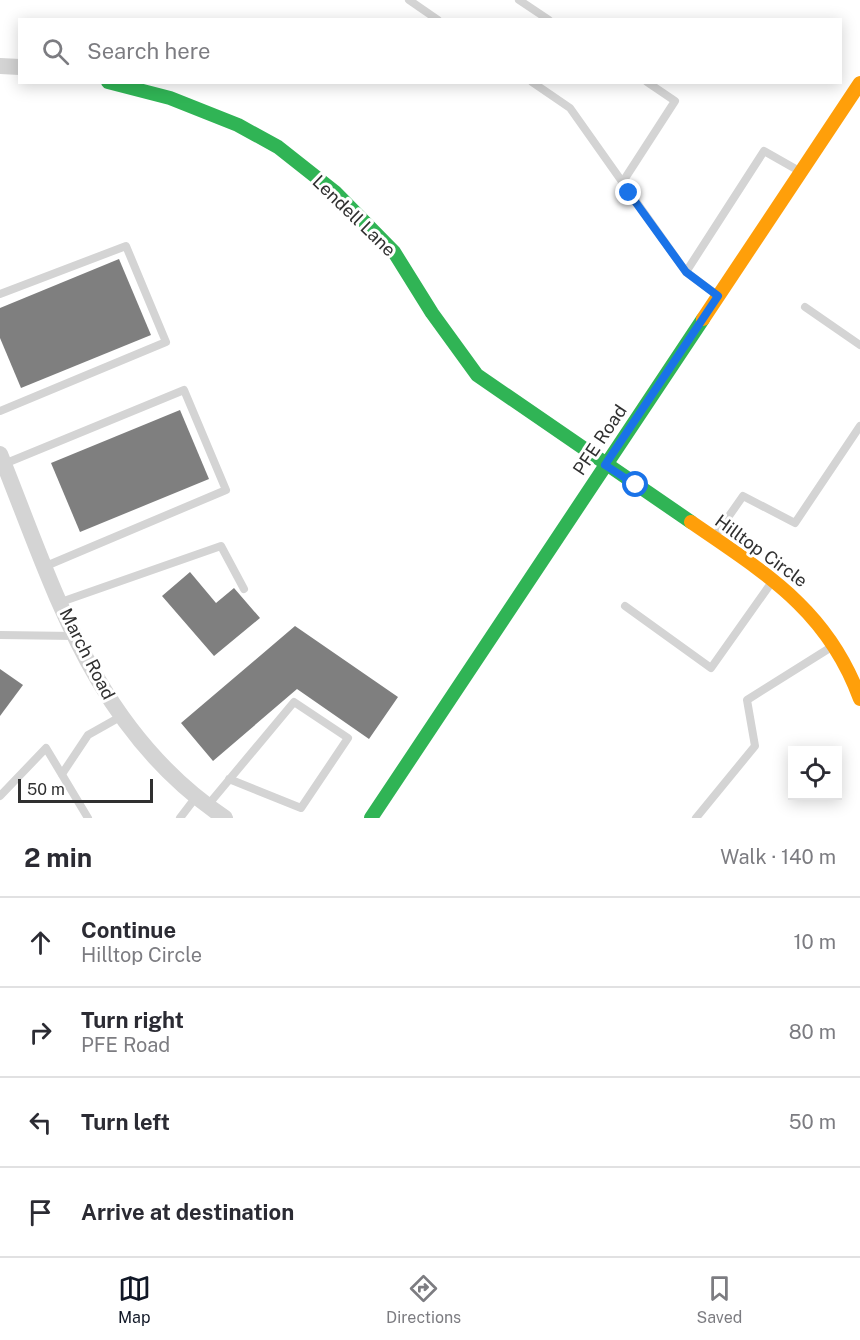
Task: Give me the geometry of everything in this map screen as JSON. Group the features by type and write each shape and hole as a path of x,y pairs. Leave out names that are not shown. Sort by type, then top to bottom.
{"street":[{"path":"0,66 18,67"},
{"name":"PFE Road","path":"371,818 860,83"},
{"name":"Lendell Lane","path":"116,84 170,98 238,125 278,147 334,192 394,252 432,313 477,375 605,465"},
{"name":"March Road","path":"2,459 91,672 120,717 148,752 202,801 225,818"},
{"name":"Hilltop Circle","path":"605,465 774,579 807,607 836,645 860,699"}],"lane":[{"path":"409,0 435,18"},
{"path":"519,0 546,18"},
{"path":"535,84 570,108 686,272 718,296"},
{"path":"622,183 675,101 650,84"},
{"path":"686,272 764,151 801,172"},
{"path":"0,294 126,246 166,342 0,411"},
{"path":"805,307 860,345"},
{"path":"2,459 184,390 226,489 46,566"},
{"path":"714,538 743,496 795,523 860,426"},
{"path":"61,602 221,546 244,589"},
{"path":"625,606 711,668 774,579"},
{"path":"0,635 75,636"},
{"path":"696,818 755,746 747,700 836,645"},
{"path":"180,818 229,779 294,702 348,738 301,808 229,779"},
{"path":"62,774 88,735 120,717"},
{"path":"0,796 46,748 88,818"}],"building":[{"path":"119,259 151,335 21,388 0,338 0,308"},
{"path":"180,410 209,479 80,532 51,463"},
{"path":"190,572 216,603 234,588 260,618 214,656 162,596"},
{"path":"295,626 398,697 369,739 297,689 213,761 181,723"},
{"path":"0,669 23,685 0,716"}],"traffic: fast":[{"path":"116,84 170,98 238,125 278,147 335,192 394,252 432,313 477,375 691,522"},
{"path":"371,818 703,319"}],"traffic: slow":[{"path":"703,319 860,83"},
{"path":"691,522 769,577 812,617 831,641 847,668 860,699"}],"route":[{"path":"629,193 686,272 718,296 605,465 636,485"}]}
